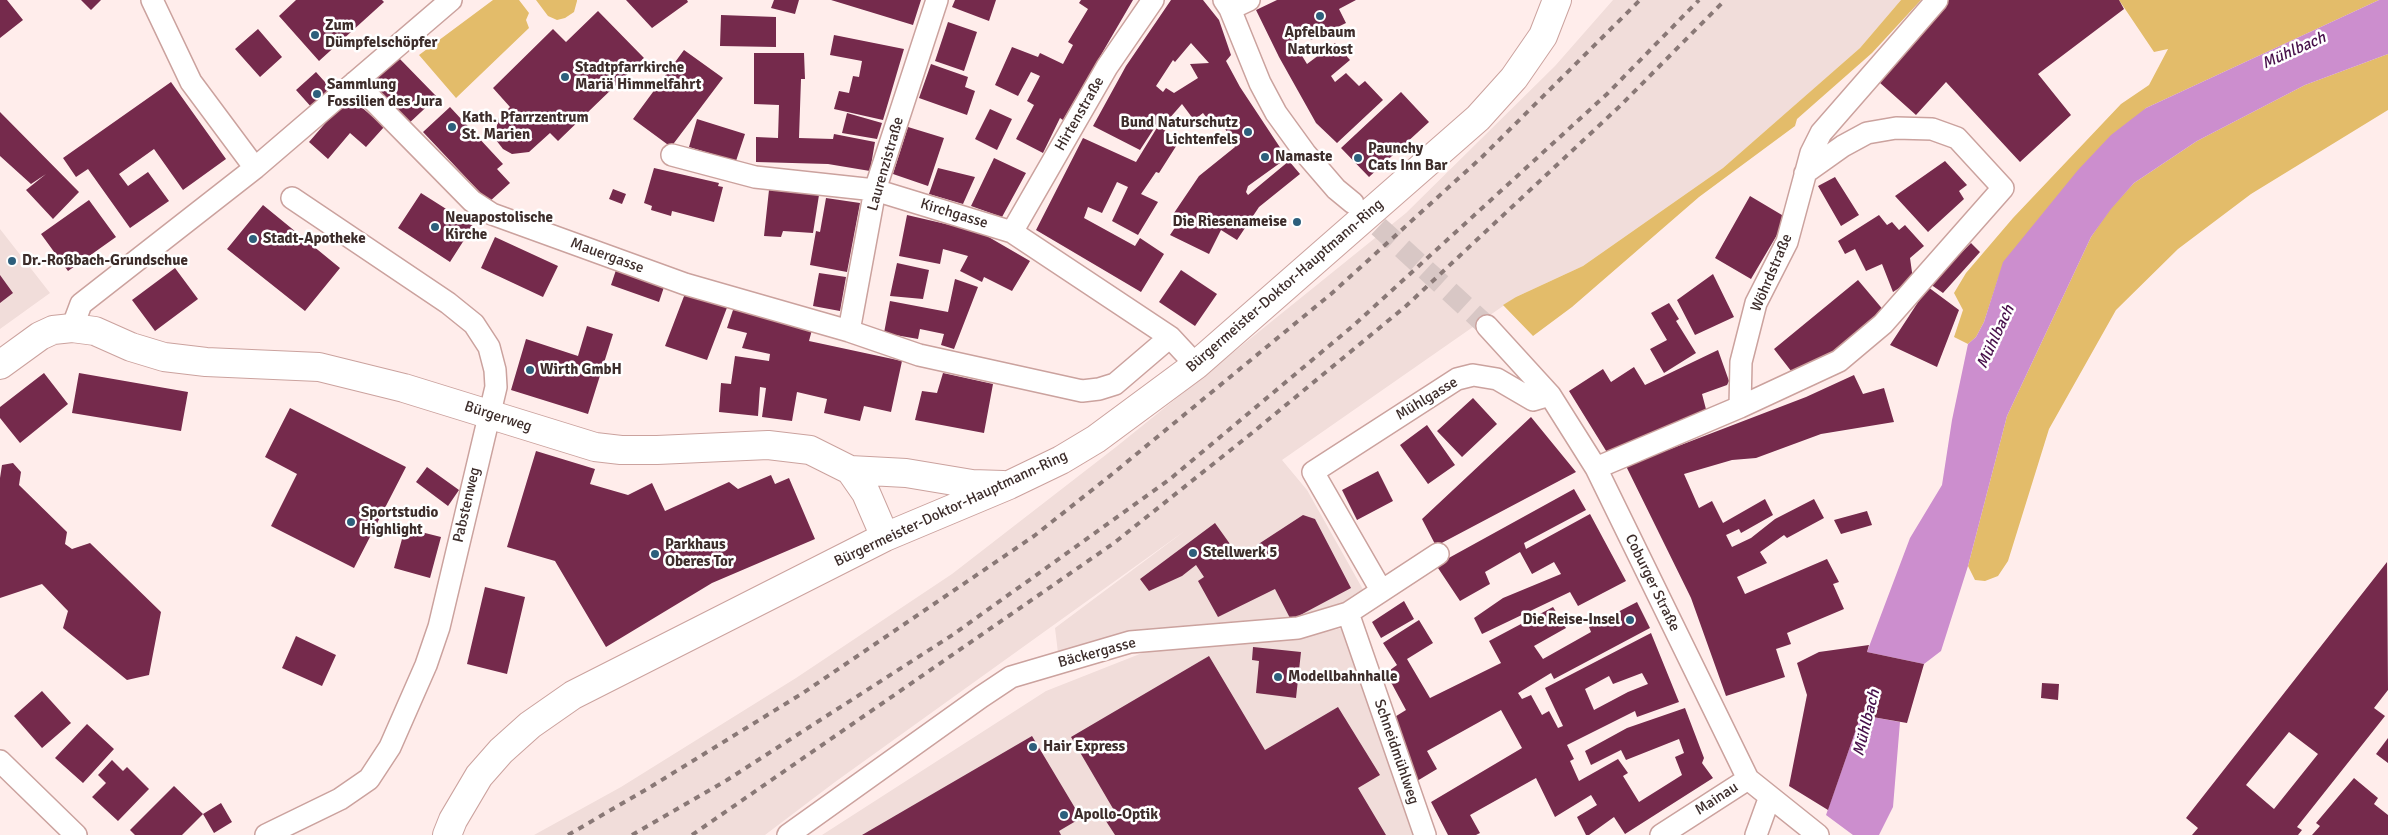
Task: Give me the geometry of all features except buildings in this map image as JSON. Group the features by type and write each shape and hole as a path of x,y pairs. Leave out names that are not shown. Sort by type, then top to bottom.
{"street":[{"path":"152,0 161,24 191,82 255,168"},
{"path":"72,328 81,304 255,168 451,0"},
{"name":"Laurenzistraße","path":"849,331 875,190 937,0"},
{"name":"Hirtenstraße","path":"1012,232 1107,67 1153,0"},
{"name":"Bürgermeister-Doktor-Hauptmann-Ring","path":"447,835 453,820 478,776 501,750 530,724 573,695 885,537 1009,485 1061,460 1096,439 1196,365 1478,118 1514,78 1543,36 1557,0"},
{"name":"Wöhrdstraße","path":"1740,407 1741,362 1756,304 1788,242 1811,152 1821,133 1937,0"},
{"path":"1234,3 1260,83 1276,112 1305,153 1336,189 1353,203"},
{"name":"Mauergasse","path":"355,82 472,201 492,214 685,284 849,331 919,355 1082,391 1099,389 1115,384 1170,336"},
{"path":"1596,468 1740,407 1839,361 1883,324 2003,188 1957,138 1932,129 1896,128 1867,132 1805,172"},
{"name":"Kirchgasse","path":"672,155 755,177 875,190 1012,232 1170,336 1196,365"},
{"name":"Pabstenweg","path":"266,835 340,800 369,779 390,747 419,681 439,627 496,387 495,370 489,347 474,324 448,303 292,198"},
{"name":"Coburger Straße","path":"1487,326 1550,395 1596,468 1748,779 1769,798 1818,835"},
{"name":"Bürgerweg","path":"0,365 40,336 53,330 72,328 95,331 131,347 164,357 206,362 319,367 404,388 595,446 621,450 789,446 810,450 850,470 866,494 885,537"},
{"name":"Mühlgasse","path":"1382,590 1313,472 1457,379 1473,375 1497,379 1533,400 1550,395"},
{"path":"850,470 906,473 972,484 1009,485"},
{"name":"Bäckergasse","path":"788,835 981,697 1011,678 1130,642 1298,628 1348,613 1438,554"},
{"name":"Schneidmühlweg","path":"1348,613 1426,835"},
{"path":"0,761 76,835"},
{"name":"Mainau","path":"1662,835 1748,779"},
{"path":"1756,835 1769,798"}],"shaded area":[{"path":"493,0 519,0 529,13 526,20 529,28 456,98 419,55"},
{"path":"536,0 577,1 574,12 565,18 557,20 548,16"},
{"path":"1613,0 1901,0 1860,48 1723,168 1583,266 1516,297 1282,460 1307,490 1365,593 1295,623 1058,653 1055,628 1186,530 835,782 765,835 534,835 621,787 796,678 952,574 1116,447 1406,213 1555,66"},
{"path":"1901,0 1921,0 1872,53 1797,119 1795,126 1699,197 1572,307 1533,336 1503,305 1583,266 1723,168 1860,48"},
{"path":"2119,0 2379,0 2146,108 1998,279 1984,322 1976,337 1968,344 1954,337 1963,310 1954,293 1966,273 2013,218 2121,104 2149,85 2168,49 2154,52"},
{"path":"2388,54 2388,110 2251,194 2178,249 2116,310 2049,429 2008,561 1998,576 1985,581 1975,580 1968,566 2007,416 2091,237 2110,209 2134,183 2197,141 2305,85"},
{"name":"Dr.-Roßbach-Grundschue","path":"0,229 50,293 0,329"},
{"path":"1343,628 1420,835 822,835 1046,691 1160,646 1308,635"}],"water":[{"name":"Mühlbach","path":"2379,0 2388,0 2388,54 2305,85 2197,141 2134,183 2111,209 2091,237 2007,416 1968,566 1941,651 1924,664 1867,652 1910,538 1942,485 1952,420 1968,344 1976,337 1984,322 2003,262 2078,170 2111,135 2146,108"},
{"name":"Mühlbach","path":"1861,715 1900,722 1893,807 1879,835 1853,835 1826,815"}],"tunnel":[{"path":"1355,205 1487,326"}],"railway":[{"path":"568,835 652,786 803,693 1034,536 1331,294 1482,157 1640,0"},
{"path":"632,835 727,780 954,634 1170,479 1354,325 1607,94 1699,0"},
{"path":"692,835 1114,543 1252,433 1406,306 1620,106 1725,0"}],"place":[{"name":"Apfelbaum Naturkost","path":"1320,16"},
{"name":"Zum Dümpfelschöpfer","path":"315,35"},
{"name":"Stadtpfarrkirche Mariä Himmelfahrt","path":"565,77"},
{"name":"Sammlung Fossilien des Jura","path":"317,94"},
{"name":"Kath. Pfarrzentrum St. Marien","path":"452,127"},
{"name":"Bund Naturschutz Lichtenfels","path":"1248,132"},
{"name":"Namaste","path":"1265,157"},
{"name":"Paunchy Cats Inn Bar","path":"1358,158"},
{"name":"Die Riesenameise","path":"1297,222"},
{"name":"Neuapostolische Kirche","path":"435,227"},
{"name":"Stadt-Apotheke","path":"253,239"},
{"name":"Dr.-Roßbach-Grundschue","path":"12,261"},
{"name":"Wirth GmbH","path":"530,370"},
{"name":"Sportstudio Highlight","path":"351,522"},
{"name":"Stellwerk 5","path":"1193,553"},
{"name":"Parkhaus Oberes Tor","path":"655,554"},
{"name":"Die Reise-Insel","path":"1630,620"},
{"name":"Modellbahnhalle","path":"1278,677"},
{"name":"Hair Express","path":"1033,747"},
{"name":"Apollo-Optik","path":"1064,815"}]}
